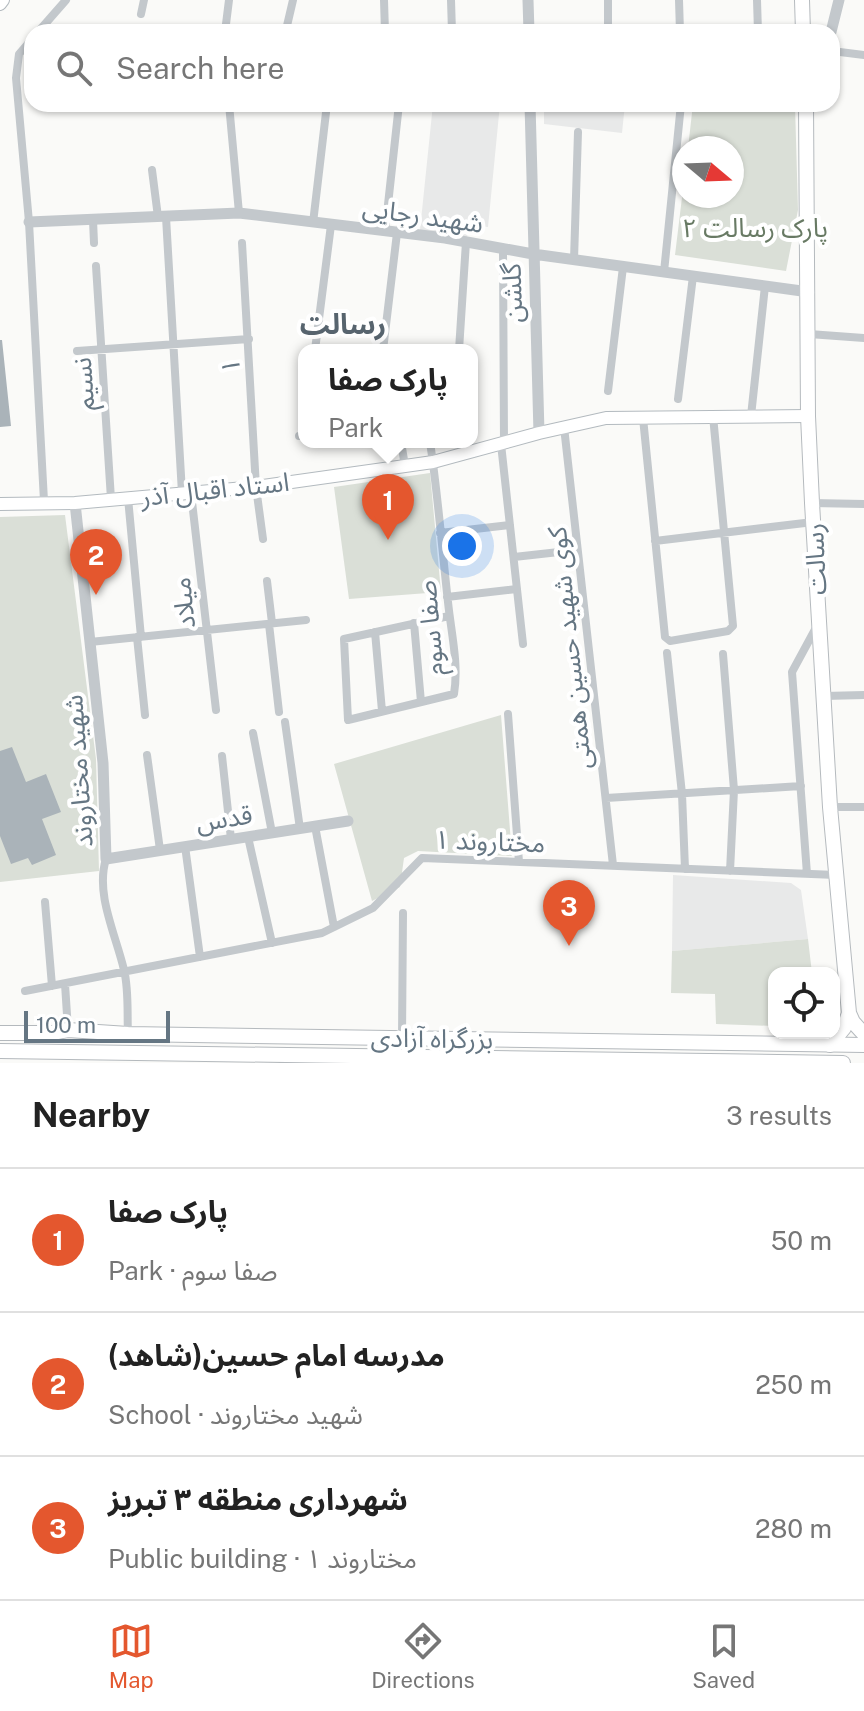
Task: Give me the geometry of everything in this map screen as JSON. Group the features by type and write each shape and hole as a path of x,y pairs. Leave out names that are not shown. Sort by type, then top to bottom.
{"main road":[{"path":"802,0 803,24"},
{"name":"رسالت","path":"806,112 808,416 812,503 830,807 849,1013"},
{"name":"استاد اقبال آذر","path":"0,504 44,501 75,503 256,487 405,466 433,462 606,418 808,416"},
{"path":"849,1013 864,1034"},
{"path":"830,1045 844,1028 849,1013"},
{"name":"بزرگراه آزادی","path":"0,1036 68,1030 128,1034 864,1045"},
{"path":"0,1036 28,1051 52,1033"},
{"name":"بزرگراه آزادی","path":"0,1051 843,1063"}],"street":[{"path":"45,24 66,0"},
{"path":"141,14 144,0"},
{"path":"226,24 229,0"},
{"path":"287,24 293,0"},
{"path":"384,0 385,24"},
{"path":"451,0 452,24"},
{"path":"528,0 529,24"},
{"path":"608,0 608,24"},
{"path":"679,0 680,24"},
{"path":"757,0 758,24"},
{"path":"833,24 839,0"},
{"path":"24,48 19,54 16,78 29,222 44,501"},
{"path":"840,52 864,55"},
{"path":"230,112 239,213"},
{"path":"313,223 326,112"},
{"path":"383,344 398,112"},
{"name":"گلشن","path":"530,112 539,433"},
{"path":"664,272 680,112"},
{"path":"574,260 578,132"},
{"name":"میلاد","path":"152,170 162,217 186,493 216,710"},
{"name":"شهید رجایی","path":"29,222 239,213 466,242 809,292"},
{"path":"93,220 94,243"},
{"path":"316,344 331,225"},
{"path":"459,344 466,242"},
{"name":"۱","path":"242,243 256,487"},
{"path":"503,249 502,443 523,644"},
{"name":"نسیم","path":"96,266 111,499"},
{"path":"608,391 623,267"},
{"path":"678,399 693,276"},
{"path":"751,416 765,286"},
{"path":"809,334 864,338"},
{"path":"77,351 249,339"},
{"path":"643,418 665,637 670,641 728,631 733,626 713,416"},
{"name":"کوی شهید حسین همتی","path":"564,427 613,865"},
{"path":"402,448 405,466"},
{"name":"صفا سوم","path":"421,702 454,694 456,679 431,448"},
{"path":"256,487 263,539"},
{"path":"128,498 145,715"},
{"name":"شهید مختاروند","path":"75,503 103,763 106,859 102,872 112,931 125,972 128,1034"},
{"path":"812,503 864,504"},
{"path":"655,541 813,522"},
{"path":"440,533 510,525"},
{"path":"514,557 577,550"},
{"path":"267,581 279,712"},
{"path":"447,597 517,589"},
{"path":"414,623 421,702 348,720 344,639 414,623 449,616"},
{"path":"90,642 306,620"},
{"path":"807,874 792,672 818,623"},
{"path":"375,632 382,711"},
{"path":"667,653 682,794 685,869"},
{"path":"723,654 734,790 730,871"},
{"path":"824,696 864,695"},
{"path":"508,714 519,862"},
{"path":"285,722 300,829"},
{"path":"253,733 272,833"},
{"path":"147,755 160,850"},
{"path":"222,756 231,839"},
{"path":"606,798 801,786"},
{"path":"830,807 864,807"},
{"name":"قدس","path":"106,859 348,821"},
{"path":"315,826 334,927"},
{"path":"248,837 272,943"},
{"path":"185,846 200,957"},
{"name":"مختاروند ۱","path":"25,991 322,933 373,908 422,858 836,875"},
{"path":"45,902 52,986"},
{"path":"402,1037 403,913"},
{"path":"65,984 68,1030"}],"shaded area":[{"path":"432,112 499,112 488,227 470,225 467,237 420,230"},
{"path":"544,112 624,112 622,133 544,124"},
{"path":"673,875 791,883 801,890 808,939 672,951"}],"green space":[{"name":"پارک رسالت ۲","path":"692,112 795,112 798,210 786,271 675,255 681,208 744,208 744,136 689,136"},
{"path":"430,473 441,592 349,599 334,487"},
{"path":"65,515 96,759 99,871 0,882 0,517"},
{"path":"501,715 512,856 418,851 404,858 400,887 372,901 334,764"},
{"path":"808,939 811,967 768,967 768,1026 716,1024 715,994 671,993 672,951"}],"building":[{"path":"0,340 11,426 0,427"},
{"path":"12,747 26,782 46,774 61,812 42,819 56,855 32,865 28,858 11,864 0,836 0,751"}],"place":[{"name":"پارک صفا","path":"388,540"},
{"name":"مدرسه امام حسین(شاهد)","path":"96,595"},
{"name":"شهرداری منطقه ۳ تبریز","path":"569,946"}],"district":[{"name":"رسالت","path":"343,323"}]}
